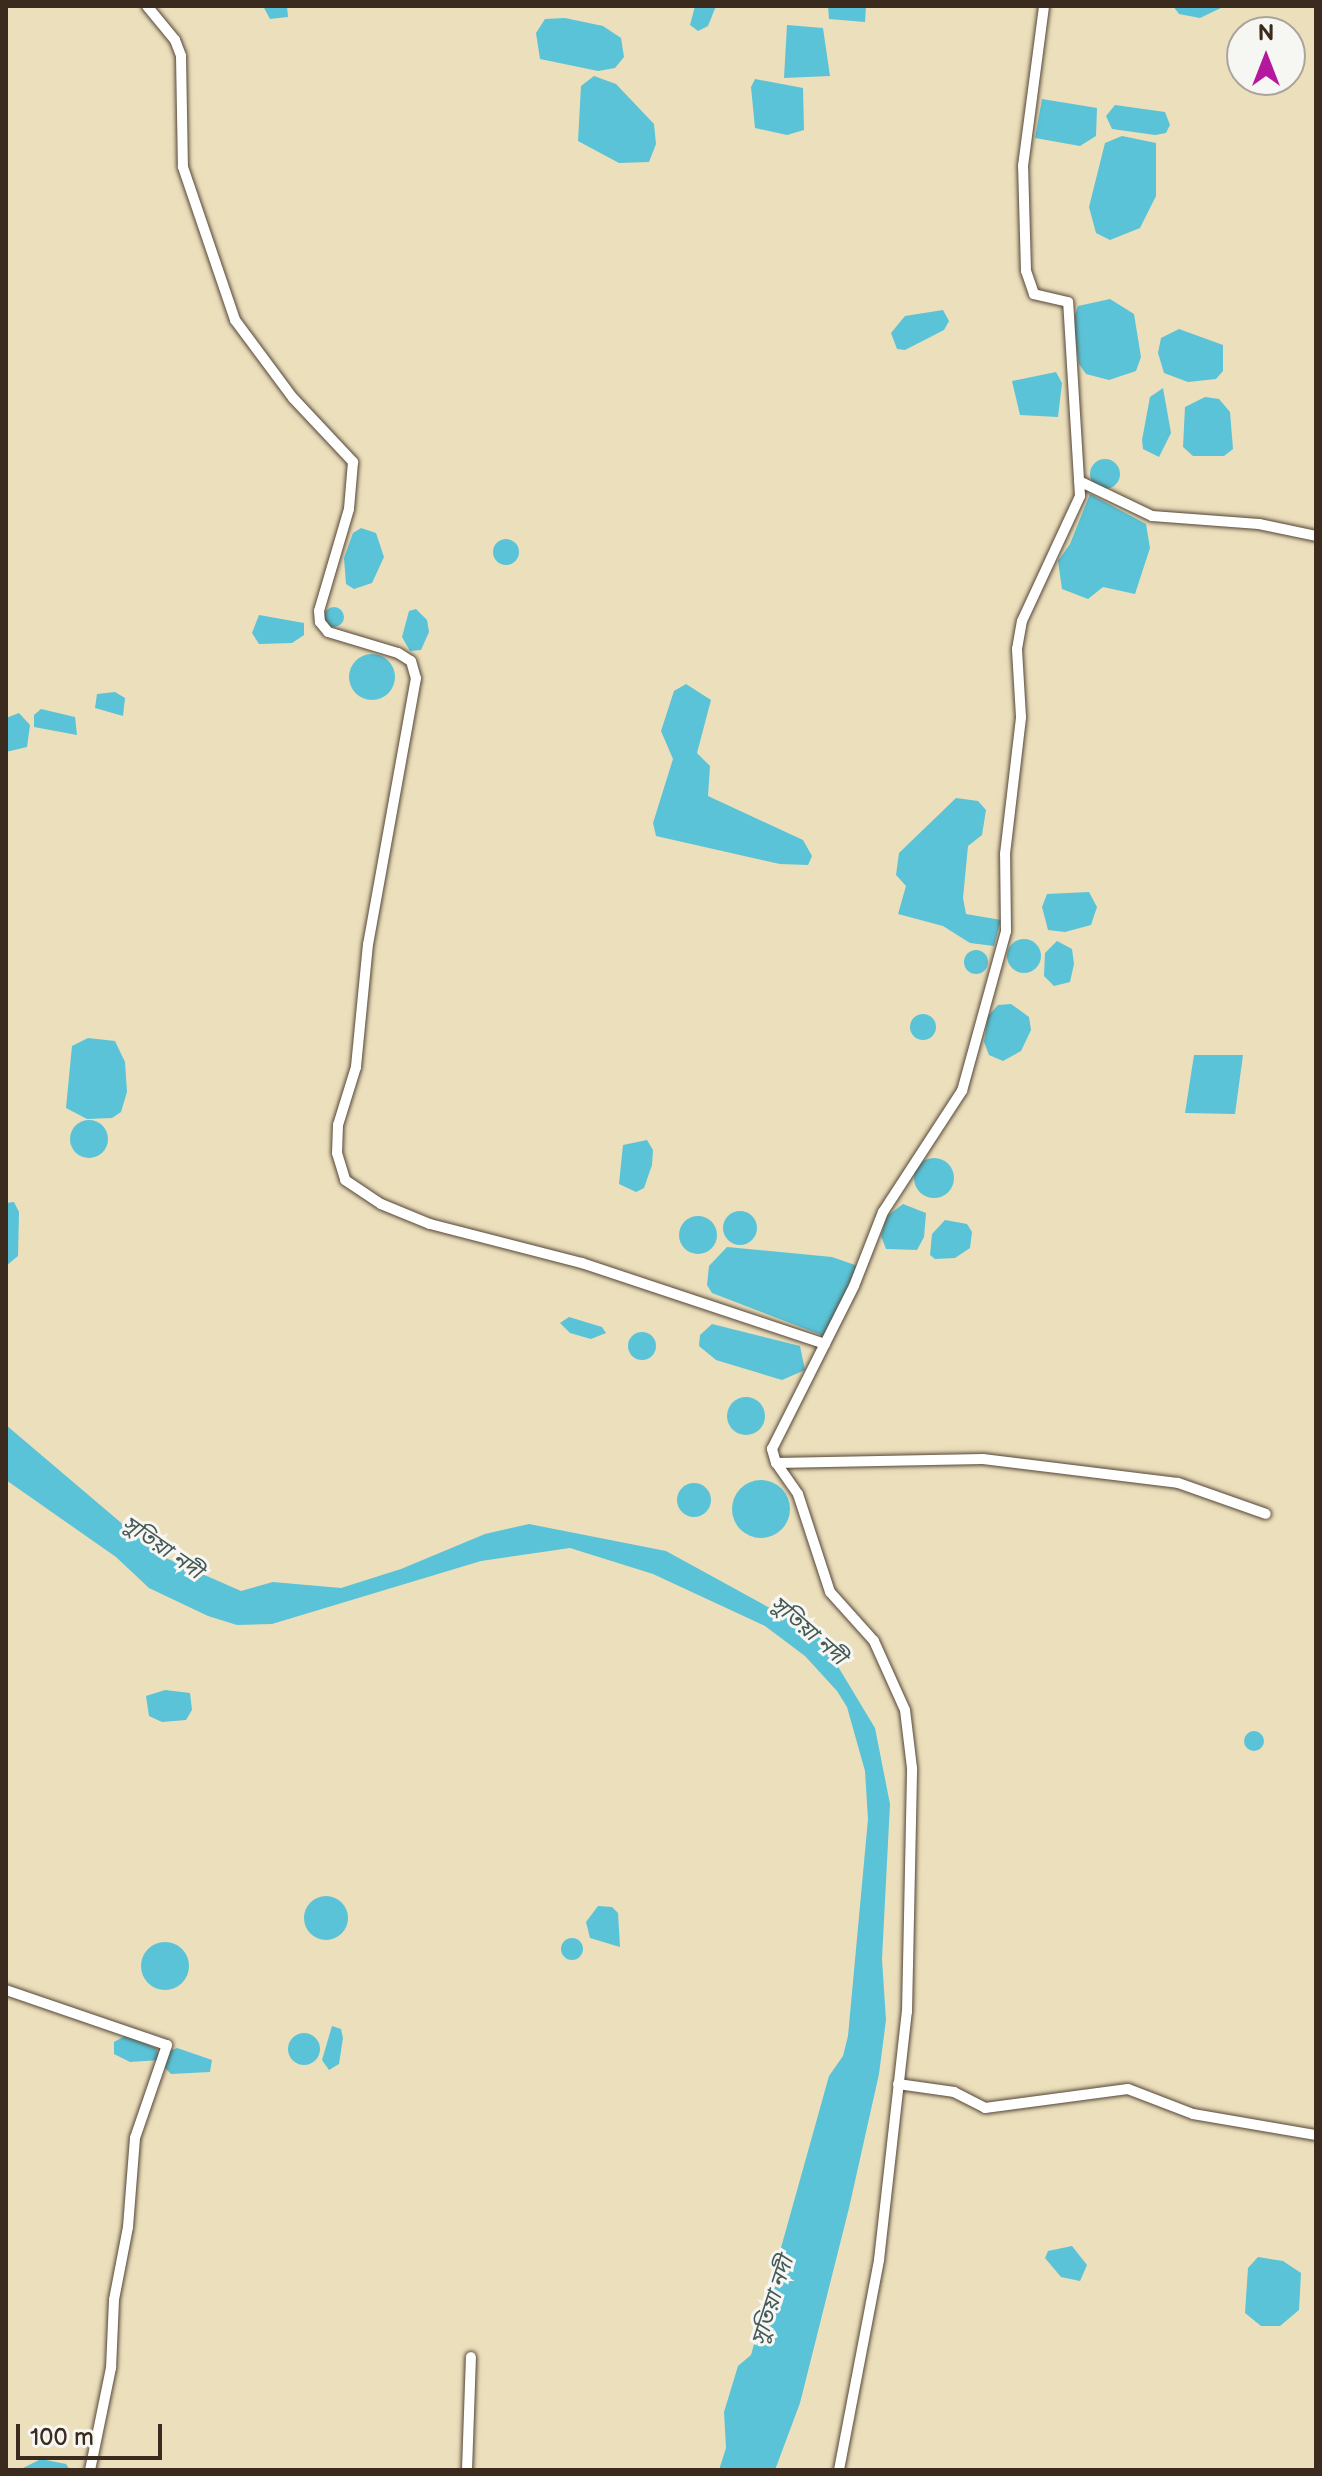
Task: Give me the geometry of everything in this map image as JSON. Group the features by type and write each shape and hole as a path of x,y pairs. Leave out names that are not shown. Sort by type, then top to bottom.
{"street":[{"path":"147,6 175,40 181,56 183,167 235,320 293,398 353,462 349,509 319,611 320,622 328,632 398,653 411,661 416,678 368,944 356,1067 338,1125 337,1153 345,1180 381,1204 430,1224 582,1263 825,1344"},
{"path":"839,2470 879,2260 907,2012 912,1768 905,1710 874,1641 830,1592 798,1494 776,1463 772,1449 825,1344 883,1212 962,1091 1006,931 1005,854 1021,717 1017,649 1022,621 1080,496 1068,302 1034,294 1026,271 1023,166 1044,6"},
{"path":"1079,481 1152,516 1259,524 1316,536"},
{"path":"776,1463 983,1459 1178,1483 1266,1514"},
{"path":"6,1990 167,2045 135,2138 128,2227 114,2300 111,2368 90,2470"},
{"path":"898,2084 954,2092 985,2108 1128,2089 1193,2114 1316,2135"},
{"path":"467,2470 471,2357"}],"water":[{"path":"263,6 287,6 288,17 270,19"},
{"path":"695,6 716,6 708,26 698,31 690,25"},
{"path":"828,6 866,6 865,22 829,19"},
{"path":"1173,6 1225,6 1200,18 1179,14"},
{"path":"565,18 603,26 621,38 624,57 615,68 598,71 540,59 536,33 545,19"},
{"path":"787,25 823,28 830,76 784,78"},
{"path":"594,76 616,84 654,124 656,144 649,162 619,163 578,141 581,86"},
{"path":"755,79 803,88 804,130 787,135 755,128 751,87"},
{"path":"1042,99 1097,108 1096,136 1080,146 1035,138"},
{"path":"1115,105 1165,112 1170,125 1166,133 1155,135 1112,129 1106,116"},
{"path":"1122,136 1156,143 1156,196 1140,228 1110,240 1096,233 1089,207 1105,143"},
{"path":"1110,299 1134,314 1141,357 1136,371 1109,380 1086,374 1079,364 1073,321 1078,306"},
{"path":"943,310 949,321 944,330 905,350 897,349 891,333 905,316"},
{"path":"1179,329 1223,345 1223,371 1216,379 1188,382 1164,373 1158,353 1161,338"},
{"path":"1056,372 1062,383 1058,417 1020,415 1012,381"},
{"path":"1163,388 1171,433 1159,457 1143,449 1142,440 1150,397"},
{"path":"1205,397 1219,399 1230,412 1233,449 1224,456 1193,456 1183,447 1185,407"},
{"path":"1105,459 1116,463 1120,474 1116,485 1105,489 1094,485 1090,474 1094,463"},
{"path":"1090,494 1146,524 1150,548 1135,594 1103,587 1088,599 1062,589 1058,561 1070,544"},
{"path":"361,528 376,533 384,557 372,583 354,589 346,584 344,558 353,533"},
{"path":"506,539 515,543 519,552 515,561 506,565 497,561 493,552 497,543"},
{"path":"334,607 341,610 344,617 341,624 334,627 327,624 324,617 327,610"},
{"path":"416,609 427,620 429,632 421,650 410,651 402,637 409,611"},
{"path":"259,615 304,623 304,635 292,643 259,644 252,633"},
{"path":"372,654 388,661 395,677 388,693 372,700 356,693 349,677 356,661"},
{"path":"686,684 711,700 697,753 710,766 708,796 803,840 812,856 808,865 780,864 656,836 653,823 673,759 661,731 674,691"},
{"path":"115,692 125,698 123,716 95,708 97,694"},
{"path":"41,709 75,717 77,735 34,727 34,715"},
{"path":"19,713 30,725 27,747 6,752 6,718"},
{"path":"956,798 978,801 986,810 982,835 968,846 963,898 966,914 1001,920 994,946 970,943 943,926 898,914 906,886 896,875 899,853"},
{"path":"1089,892 1097,907 1091,925 1065,932 1048,930 1042,907 1047,894"},
{"path":"1024,939 1036,944 1041,956 1036,968 1024,973 1012,968 1007,956 1012,944"},
{"path":"1057,941 1072,949 1074,964 1070,982 1054,986 1044,976 1045,953"},
{"path":"976,950 985,953 988,962 985,971 976,974 967,971 964,962 967,953"},
{"path":"1011,1004 1029,1017 1031,1030 1021,1051 1003,1061 989,1055 984,1042 988,1016 998,1005"},
{"path":"923,1014 932,1018 936,1027 932,1036 923,1040 914,1036 910,1027 914,1018"},
{"path":"88,1038 115,1041 125,1062 127,1092 121,1112 112,1118 87,1119 66,1108 72,1046"},
{"path":"1194,1055 1243,1055 1235,1114 1185,1113"},
{"path":"89,1120 102,1126 108,1139 102,1152 89,1158 76,1152 70,1139 76,1126"},
{"path":"647,1140 653,1150 652,1165 644,1188 636,1192 619,1184 623,1145"},
{"path":"934,1158 948,1164 954,1178 948,1192 934,1198 920,1192 914,1178 920,1164"},
{"path":"14,1202 19,1212 18,1256 6,1266 6,1203"},
{"path":"903,1204 926,1213 924,1237 917,1250 886,1249 881,1236 887,1216"},
{"path":"740,1211 752,1216 757,1228 752,1240 740,1245 728,1240 723,1228 728,1216"},
{"path":"698,1216 711,1222 717,1235 711,1248 698,1254 685,1248 679,1235 685,1222"},
{"path":"945,1220 967,1224 972,1232 970,1248 955,1258 935,1259 930,1255 932,1234"},
{"path":"727,1247 832,1257 858,1266 824,1336 712,1293 707,1285 709,1266"},
{"path":"569,1317 602,1327 606,1333 591,1339 570,1333 560,1323"},
{"path":"712,1324 800,1346 805,1370 782,1380 716,1360 699,1346 700,1335"},
{"path":"642,1332 652,1336 656,1346 652,1356 642,1360 632,1356 628,1346 632,1336"},
{"path":"746,1397 759,1403 765,1416 759,1429 746,1435 733,1429 727,1416 733,1403"},
{"name":"সুতিয়া নদী","path":"6,1425 159,1555 241,1591 273,1582 341,1588 401,1569 485,1534 529,1524 666,1551 819,1635 875,1728 890,1804 882,1959 886,2020 879,2074 849,2208 800,2403 775,2470 719,2470 726,2448 724,2412 738,2366 751,2355 829,2076 843,2056 848,2036 868,1819 865,1771 847,1707 837,1691 805,1656 765,1626 653,1574 570,1548 481,1561 272,1624 237,1625 208,1616 149,1588 116,1557 6,1480"},
{"path":"761,1480 782,1488 790,1509 782,1530 761,1538 740,1530 732,1509 740,1488"},
{"path":"694,1483 706,1488 711,1500 706,1512 694,1517 682,1512 677,1500 682,1488"},
{"path":"165,1690 190,1693 192,1710 186,1720 162,1722 149,1716 146,1696"},
{"path":"1254,1731 1261,1734 1264,1741 1261,1748 1254,1751 1247,1748 1244,1741 1247,1734"},
{"path":"326,1896 341,1903 348,1918 341,1933 326,1940 311,1933 304,1918 311,1903"},
{"path":"598,1906 612,1907 618,1913 620,1947 590,1938 586,1922"},
{"path":"572,1938 580,1941 583,1949 580,1957 572,1960 564,1957 561,1949 564,1941"},
{"path":"165,1942 174,1943 182,1949 188,1957 188,1975 182,1983 174,1989 165,1990 156,1989 148,1983 142,1975 141,1966 142,1957 148,1949 156,1943"},
{"path":"332,2026 341,2029 343,2038 339,2064 329,2070 322,2060"},
{"path":"304,2033 315,2038 320,2049 315,2060 304,2065 293,2060 288,2049 293,2038"},
{"path":"125,2036 156,2048 160,2060 130,2062 114,2054 114,2042"},
{"path":"177,2048 212,2060 210,2072 171,2074 163,2066 169,2051"},
{"path":"1072,2246 1087,2265 1080,2281 1061,2277 1045,2258 1048,2251"},
{"path":"1258,2257 1283,2261 1301,2273 1299,2310 1280,2326 1261,2326 1245,2313 1248,2268"},
{"path":"41,2459 66,2464 70,2470 19,2470"}]}
